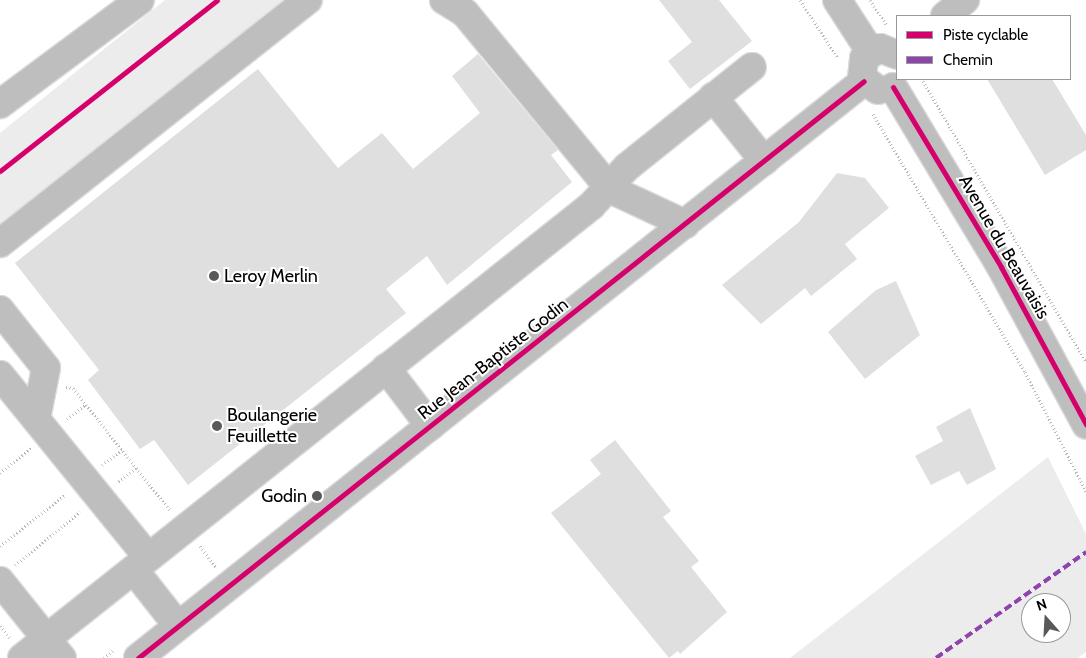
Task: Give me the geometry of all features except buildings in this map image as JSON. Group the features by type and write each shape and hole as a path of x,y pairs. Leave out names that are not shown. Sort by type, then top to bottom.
{"street":[{"path":"0,104 89,40 140,0"},
{"path":"0,243 308,0"},
{"path":"444,0 465,13 610,189 685,224"},
{"path":"836,0 870,51"},
{"path":"946,15 965,0"},
{"path":"0,118 89,40"},
{"path":"896,62 884,48 870,51 861,64 856,88 877,90 896,73"},
{"path":"22,658 54,648 140,563 610,189 627,167 752,67"},
{"name":"Avenue du Beauvaisis","path":"907,80 1001,267 1086,424"},
{"name":"Rue Jean-Baptiste Godin","path":"138,658 856,88"},
{"path":"713,97 764,160"},
{"path":"0,310 46,368 36,419"},
{"path":"386,368 430,426"},
{"path":"0,375 92,488 178,626"},
{"path":"4,576 54,648"}],"path":[{"path":"800,0 838,57 838,73 856,88 874,114 1025,372 1086,491"},
{"path":"870,0 886,24"},
{"path":"909,80 1086,362"},
{"path":"0,546 92,488 136,468 122,450 92,488 4,576"}],"shaded area":[{"path":"165,0 289,0 0,226 0,133"},
{"path":"1048,457 1086,534 1086,652 1078,658 790,658"}],"marked path":[{"path":"936,658 1086,552"}],"cycle path":[{"path":"0,171 217,0"},
{"path":"138,658 864,81"},
{"path":"893,87 1001,267 1086,424"}],"place":[{"name":"Leroy Merlin","path":"214,276"},
{"name":"Boulangerie Feuillette","path":"217,426"},
{"name":"Godin","path":"317,496"}]}
